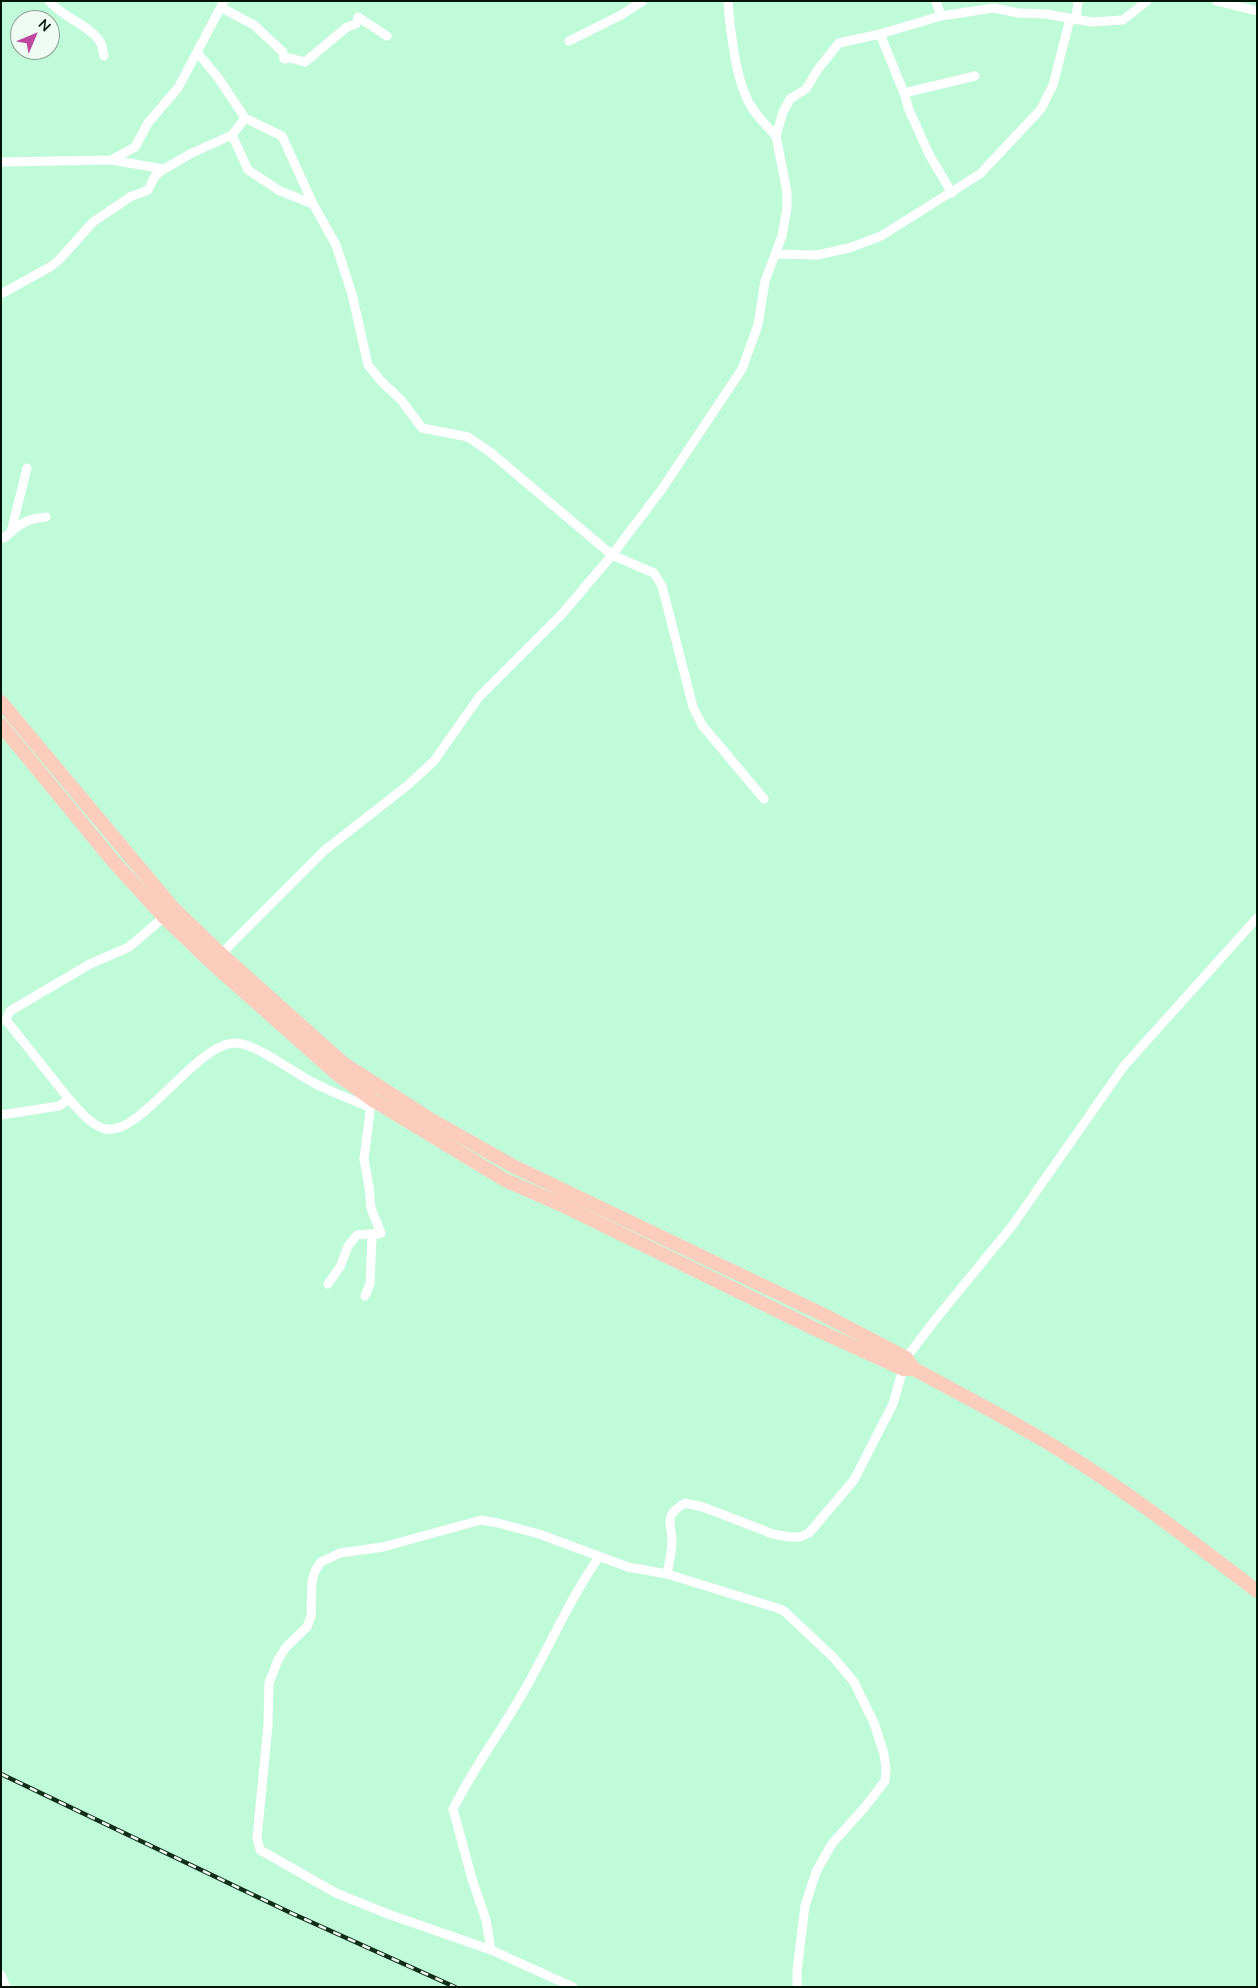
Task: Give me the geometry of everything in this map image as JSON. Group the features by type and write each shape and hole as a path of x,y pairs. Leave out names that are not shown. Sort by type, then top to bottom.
{"main road":[{"path":"1,702 173,908 221,954 344,1064 428,1118 513,1166 800,1303 1063,1452 1151,1511 1257,1591"},
{"path":"1,725 113,860 164,917 212,963 371,1104 505,1180 560,1204 814,1329 908,1365"}],"street":[{"path":"49,1 57,12 85,27 100,42 104,56"},
{"path":"569,41 621,15 643,1"},
{"path":"728,1 730,26 741,81 750,106 776,136"},
{"path":"936,1 941,16"},
{"path":"775,254 817,255 849,248 881,236 980,174 1041,109 1053,85 1078,1"},
{"path":"221,954 325,850 408,785 434,762 479,697 562,614 612,555 662,488 742,369 758,325 765,281 782,236 787,208 776,136 783,112 790,99 806,89 818,69 839,43 880,34 941,16 994,5 1018,13 1046,14 1092,22 1123,20 1147,1"},
{"path":"1216,1 1257,11"},
{"path":"111,160 135,147 148,123 178,88 223,5 254,25 284,52 284,58 305,62 347,27 356,24 358,17 387,36"},
{"path":"880,34 909,110 930,156 952,193"},
{"path":"197,52 219,78 245,118 282,136 313,204 336,245 352,294 368,365 381,381 402,401 422,428 468,437 490,452 612,555 654,573 662,586 693,707 702,725 764,799"},
{"path":"904,93 975,76"},
{"path":"1,294 59,260 93,222 130,197 148,190 155,176 164,169 190,154 232,136 245,118"},
{"path":"232,136 248,170 280,191 313,204"},
{"path":"1,162 111,160 164,169"},
{"path":"11,532 27,468"},
{"path":"1,537 4,538 23,522 46,517"},
{"path":"164,917 129,947 90,964 20,1004 10,1011 6,1020 69,1099 86,1117 96,1125 106,1129 116,1129 127,1124 156,1101 206,1055 221,1046 236,1043 250,1046 314,1083 371,1104 364,1159 371,1208 381,1233"},
{"path":"667,1574 672,1538 669,1524 676,1508 685,1503 702,1507 773,1534 790,1538 800,1537 809,1533 854,1480 893,1404 908,1365 935,1320 1012,1226 1124,1066 1257,918"},
{"path":"1,1114 59,1106 69,1099"},
{"path":"328,1284 340,1266 348,1246 357,1235 381,1233"},
{"path":"365,1296 370,1284 372,1236 381,1233"},
{"path":"574,1987 490,1950 388,1914 336,1893 260,1850 257,1838 268,1725 269,1684 278,1660 286,1647 307,1627 311,1616 312,1581 315,1571 321,1562 340,1553 383,1547 481,1520 539,1534 628,1567 667,1574 784,1611 834,1658 854,1682 874,1723 884,1754 886,1769 884,1781 864,1808 831,1846 816,1872 805,1906 797,1971 797,1987"},
{"path":"490,1950 486,1920 470,1870 454,1808 464,1786 528,1684 579,1586 598,1557"},
{"path":"1,1975 6,1987"}],"railway":[{"path":"1,1774 291,1913 455,1987"}]}
